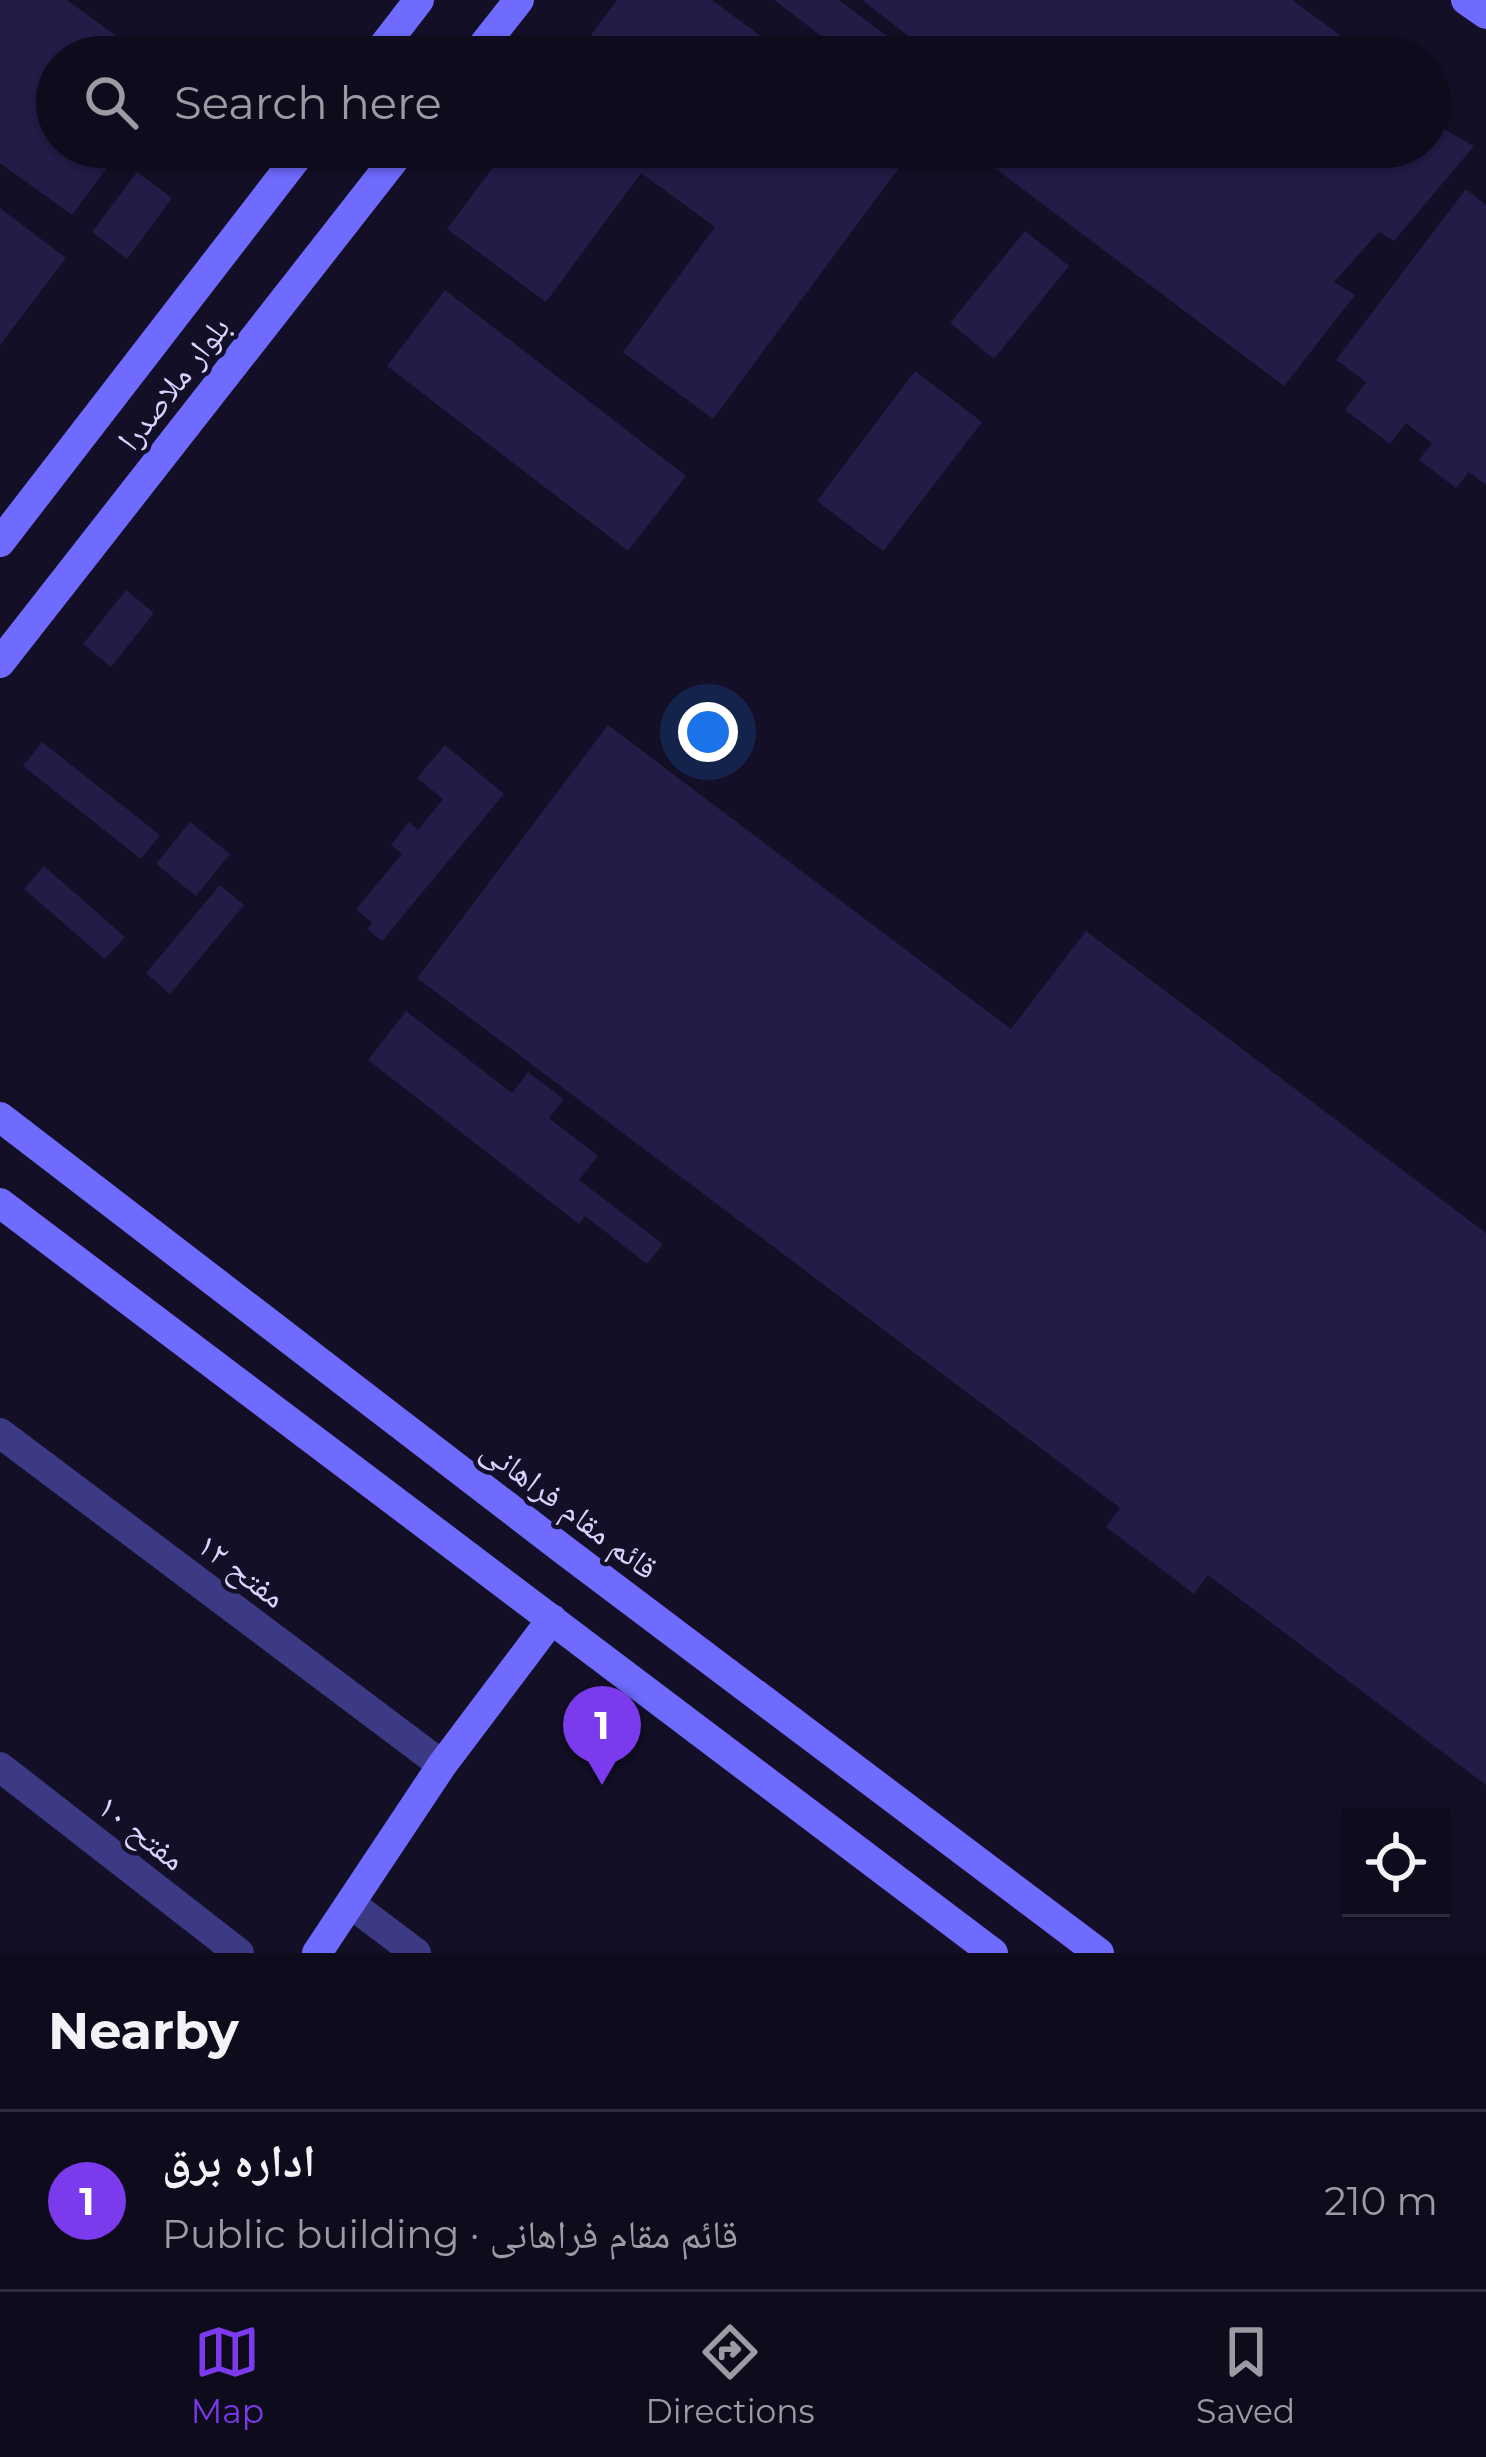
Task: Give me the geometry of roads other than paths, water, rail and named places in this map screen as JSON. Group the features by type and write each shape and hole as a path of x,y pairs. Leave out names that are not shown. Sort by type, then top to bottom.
{"street":[{"path":"391,36 419,0"},
{"path":"490,36 518,0"},
{"path":"1466,0 1486,14"},
{"name":"بلوار ملاصدرا","path":"0,542 289,168"},
{"name":"بلوار ملاصدرا","path":"5,645 387,168"},
{"name":"قائم مقام فراهانی","path":"0,1117 1099,1953"},
{"path":"0,1202 993,1953"},
{"name":"مفتح ۱۲","path":"0,1433 442,1766"},
{"path":"317,1953 442,1766 552,1619"},
{"name":"مفتح ۱۰","path":"0,1767 239,1953"},
{"path":"351,1904 416,1953"}],"place":[{"name":"اداره برق","path":"602,1785"}]}
